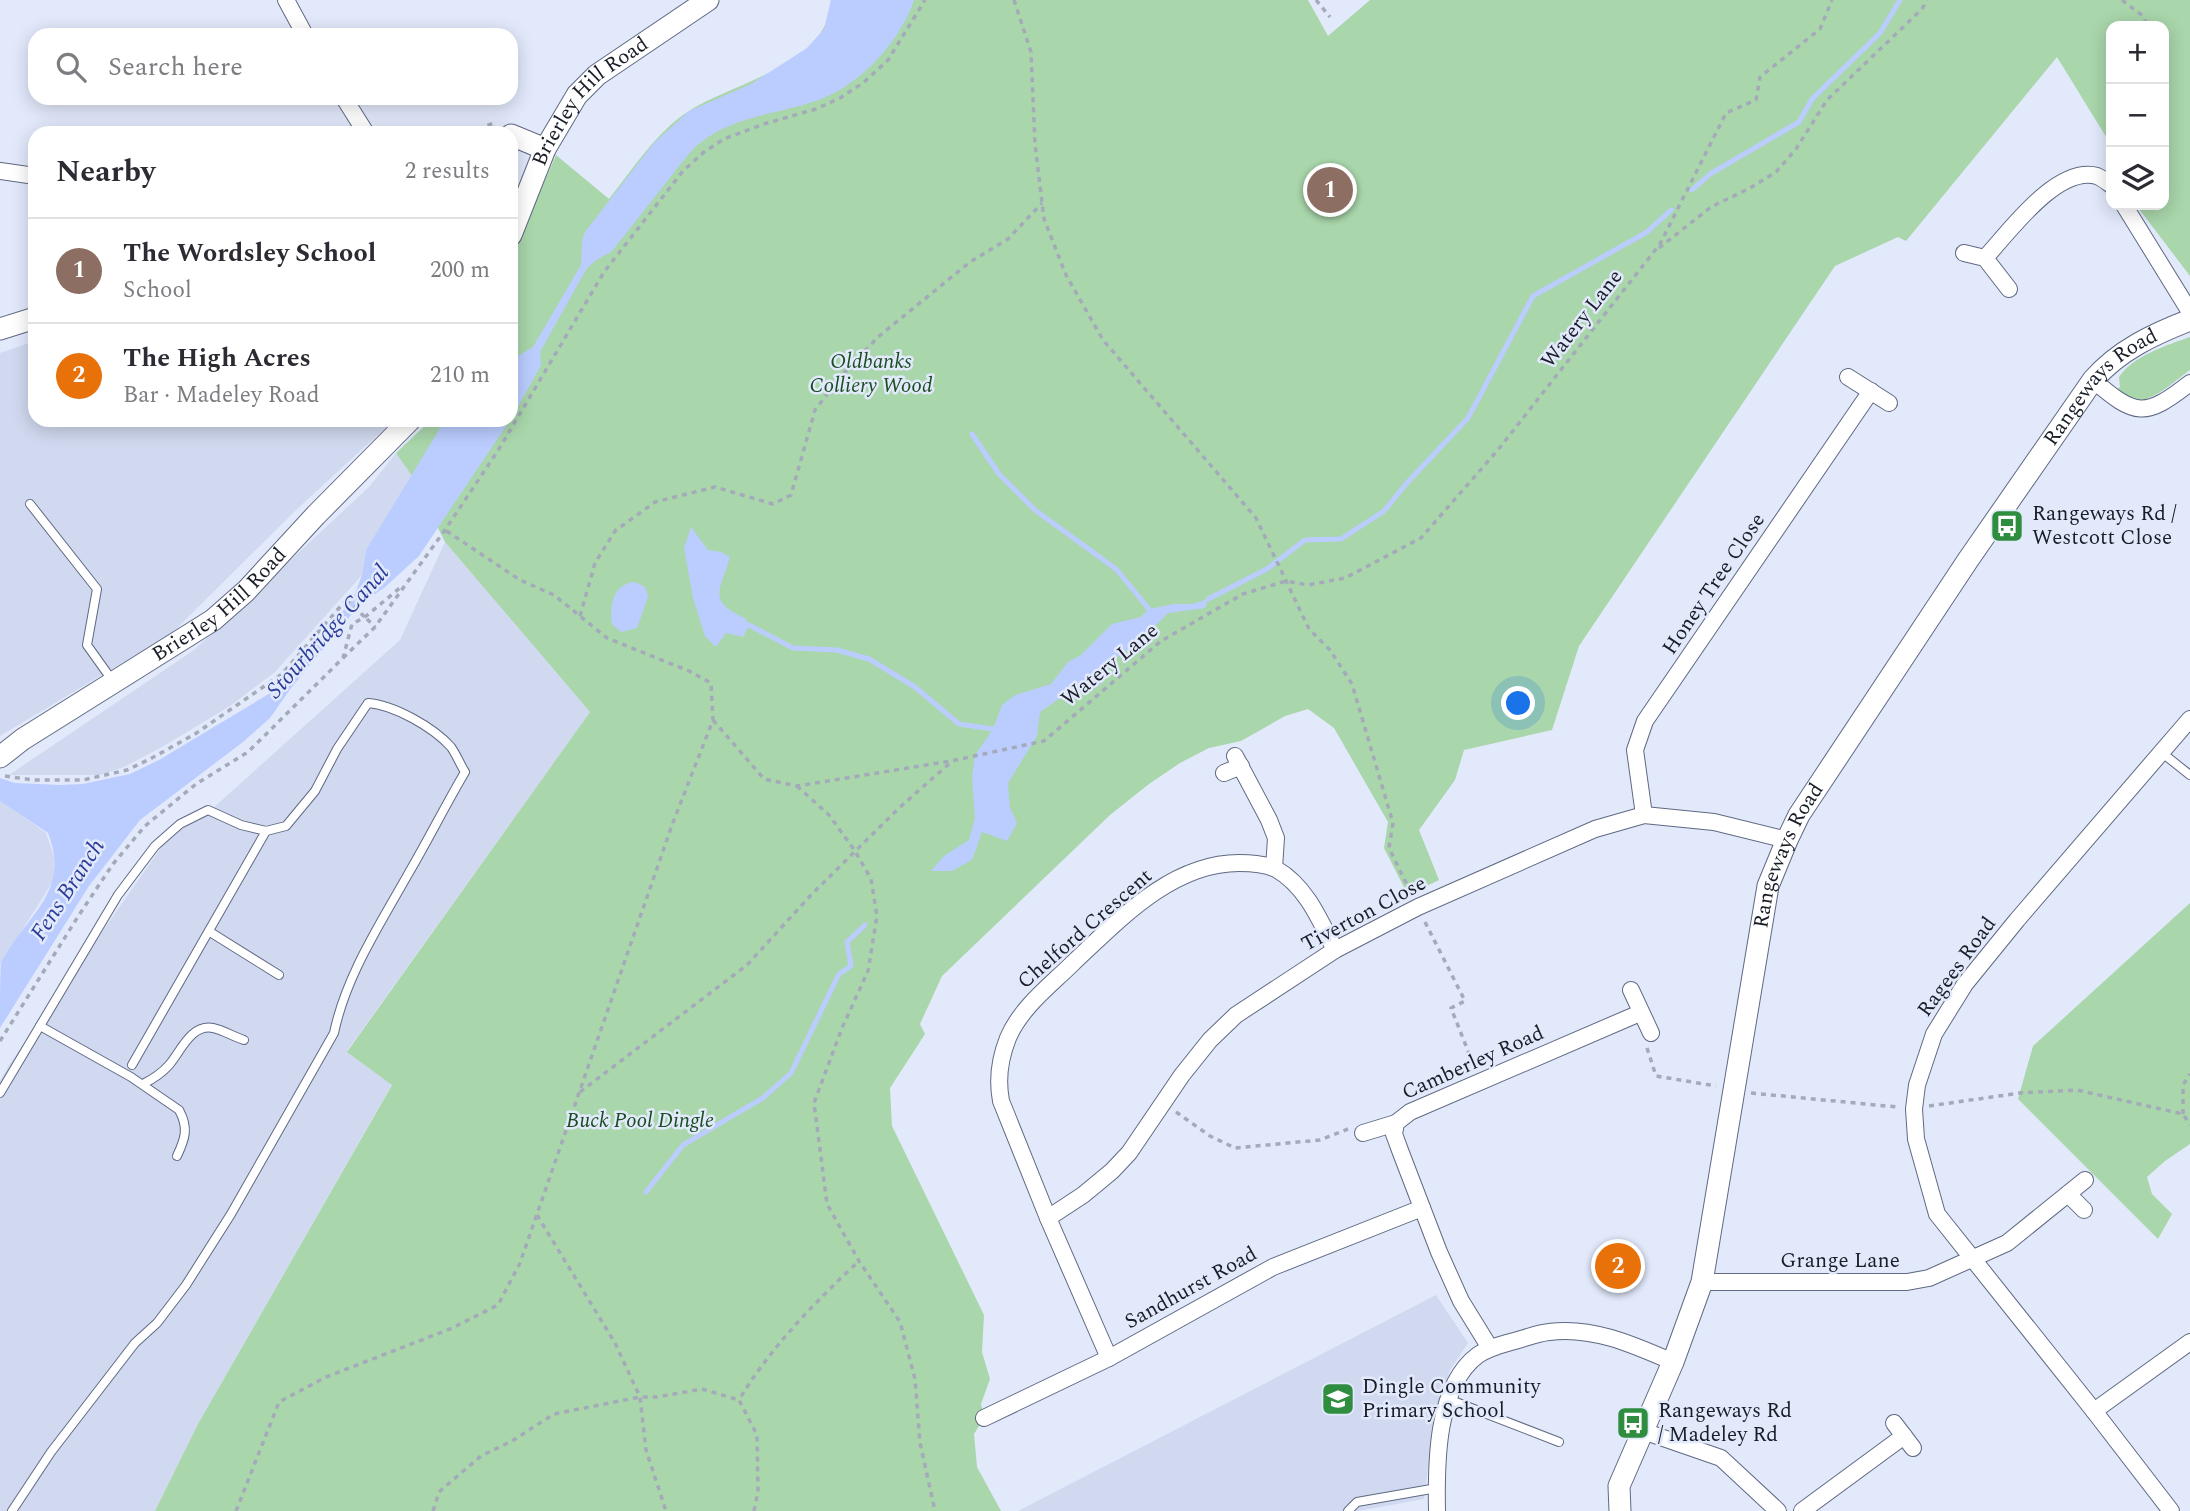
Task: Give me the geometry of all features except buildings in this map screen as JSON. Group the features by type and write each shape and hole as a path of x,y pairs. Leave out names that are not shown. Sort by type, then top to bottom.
{"street":[{"path":"286,0 301,28"},
{"name":"Brierley Hill Road","path":"518,217 545,149 577,95 597,75 708,0"},
{"path":"348,105 362,126"},
{"path":"518,133 545,149"},
{"path":"0,171 28,175"},
{"path":"1985,258 2043,195 2071,178 2085,175 2098,177 2106,182"},
{"path":"2127,210 2190,312"},
{"path":"1964,253 1985,258 2009,289"},
{"path":"0,329 28,319"},
{"name":"Rangeways Road","path":"1620,1511 1619,1486 1673,1362 1702,1282 1768,886 1787,840 1806,803 1952,583 2093,380 2119,355 2162,331 2190,320"},
{"path":"1848,377 1889,403"},
{"path":"2093,380 2120,403 2142,409 2167,401 2190,383"},
{"name":"Honey Tree Close","path":"1644,815 1635,750 1646,722 1871,391"},
{"name":"Brierley Hill Road","path":"0,757 23,739 213,620 238,598 403,427"},
{"name":"Ragees Road","path":"2171,1511 1937,1214 1916,1139 1914,1108 1917,1085 1934,1034 1965,984 2190,719"},
{"path":"1224,773 1238,761 1276,838 1274,868 1290,878 1313,907 1335,950"},
{"name":"Tiverton Close","path":"1048,1218 1083,1195 1129,1153 1210,1040 1236,1015 1335,950 1421,913 1595,828 1644,815 1714,822 1787,840"},
{"name":"Chelford Crescent","path":"1109,1357 1048,1218 1001,1101 998,1087 1000,1065 1009,1037 1021,1016 1035,1000 1154,892 1204,867 1245,863 1274,868"},
{"path":"1631,990 1651,1033"},
{"name":"Camberley Road","path":"1490,1348 1461,1301 1422,1208 1394,1134 1396,1123 1410,1112 1640,1013"},
{"path":"1363,1133 1396,1123"},
{"name":"Grange Lane","path":"1702,1282 1907,1282 1929,1278 2007,1243 2085,1180"},
{"path":"2068,1194 2084,1210"},
{"name":"Sandhurst Road","path":"985,1418 1109,1357 1273,1267 1422,1208"},
{"path":"1437,1511 1440,1434 1448,1399 1465,1368 1477,1356 1490,1348 1548,1332 1565,1331 1625,1341 1673,1362"},
{"path":"2094,1410 2190,1342"},
{"path":"1643,1431 1721,1458 1778,1511"},
{"path":"1802,1511 1904,1436"}],"lane":[{"path":"30,504 97,589 87,645 114,683"},
{"path":"0,1093 118,895 155,846 180,824 208,810 241,825 266,831 286,826 315,791 337,749 368,703 394,708 422,724 451,747 465,772 358,964 338,1011 334,1033 231,1214 186,1285 158,1323 135,1343 51,1452 12,1511"},
{"path":"2161,752 2190,775"},
{"path":"132,1065 266,831"},
{"path":"210,932 279,975"},
{"path":"40,1026 173,1104 184,1118 186,1137 177,1156"},
{"path":"143,1084 156,1078 192,1034 200,1030 212,1027 244,1041"},
{"path":"1448,1399 1559,1442"},
{"path":"1348,1511 1357,1502 1437,1488"}],"path":[{"path":"518,417 604,272 683,171 724,139 816,109 863,83 888,60 925,0"},
{"path":"1014,0 1031,52 1035,144 1044,219 1066,275 1103,340 1256,518 1309,629 1330,650 1352,684 1393,823 1389,848 1465,1000 1451,1008 1480,1081"},
{"path":"1316,0 1330,17"},
{"name":"Watery Lane","path":"797,786 951,761 1044,741 1161,641 1243,594 1286,581 1308,585 1345,578 1421,538 1497,451 1655,251 1726,113 1756,100 1760,77 1820,29 1832,0"},
{"path":"1655,251 1711,207 1776,172 1796,149 1827,100 1922,9 1927,0"},
{"path":"2122,0 2146,21"},
{"path":"580,616 595,563 615,531 655,502 715,487 773,504 791,495 815,410 842,375 878,337 970,262 1008,239 1042,203"},
{"path":"0,1041 113,864 145,826 197,784 248,752 375,627 445,530 512,427"},
{"path":"236,1511 279,1402 326,1377 450,1329 498,1305 520,1263 672,825 713,720 710,683 689,671 607,638 554,595 520,580 445,530"},
{"path":"343,658 352,624 365,617 405,582"},
{"path":"0,774 23,779 83,780 127,770 195,734 282,674 346,600 375,627"},
{"path":"713,720 764,779 797,786 829,815 871,878 877,916 868,971 842,1028 814,1103 827,1204 859,1261 900,1322 915,1379 920,1443 935,1511"},
{"path":"579,1092 747,965 812,894 951,761"},
{"path":"2190,1074 2183,1085 2183,1114 2190,1125"},
{"path":"1924,1107 2020,1093 2077,1090 2183,1114"},
{"path":"1163,1102 1210,1136 1236,1148 1320,1140 1357,1126 1363,1133"},
{"path":"1853,1102 1898,1107"},
{"path":"537,1215 615,1343 640,1397 646,1450 666,1511"},
{"path":"739,1400 751,1380 818,1299 859,1261"},
{"path":"433,1511 439,1492 481,1455 512,1441 554,1414 640,1397 657,1397 702,1389 739,1400 757,1436 758,1492 754,1511"}],"shaded area":[{"path":"28,343 28,427 386,427 297,509 172,633 0,736 0,353"},
{"path":"396,453 412,476 366,550 362,575 275,672 230,706 124,767 100,775 9,775 194,650 369,487"},
{"path":"445,542 590,712 347,1051 392,1084 198,1424 155,1511 0,1511 0,1081 167,839 212,809 400,640"},
{"path":"0,800 46,833 54,857 55,878 0,965"},
{"name":"Dingle Community Primary School","path":"1436,1295 1468,1343 1450,1370 1433,1429 1424,1499 1358,1511 1018,1511"}],"green space":[{"path":"831,0 1308,0 1328,36 1370,0 2190,0 2190,276 2140,210 2169,210 2169,21 2106,21 2106,137 2057,57 1906,241 1898,237 1835,266 1579,646 1552,730 1464,750 1455,780 1419,830 1439,880 1408,895 1384,848 1388,822 1334,728 1308,709 1285,716 1241,741 1209,748 1149,784 1110,815 942,976 920,1024 925,1034 890,1088 892,1126 984,1315 982,1352 990,1379 981,1404 984,1418 974,1434 977,1467 1001,1511 155,1511 198,1424 392,1085 347,1052 590,712 445,542 412,476 396,453 424,427 518,427 518,241 556,155 609,199 646,152 677,120 707,101 776,69 814,41 826,22"},
{"path":"2190,337 2190,370 2165,389 2142,400 2116,390 2120,387 2119,377 2133,363 2151,352"},
{"path":"2190,903 2190,1144 2147,1177 2152,1194 2172,1214 2158,1239 2018,1099 2033,1046"}],"water":[{"path":"831,0 914,0 900,30 889,45 865,72 851,83 821,99 728,126 700,143 691,152 612,251 587,268 540,352 541,365 518,406 518,356 533,347 581,265 585,232 653,144 689,111 751,84 807,48 824,29"},
{"path":"441,427 505,427 419,556 384,588 360,604 291,688 270,718 243,742 140,820 89,886 0,1028 1,963 50,889 54,854 48,833 0,801 0,778 15,783 61,785 83,784 130,774 159,760 272,692 282,684 353,599 362,575 366,550"},
{"path":"691,527 708,550 730,557 721,586 721,600 733,612 745,618 749,625 743,637 726,633 716,647 705,636 693,598 684,548"},
{"path":"635,582 645,587 648,597 637,628 621,632 612,624 612,603 617,591"},
{"path":"1208,599 1205,608 1168,613 1141,640 1110,662 1100,686 1092,676 1040,712 1037,736 1008,783 1010,808 1017,823 1007,841 982,832 972,860 952,871 931,871 944,856 969,840 975,818 972,777 975,755 993,729 1002,705 1015,695 1051,684 1068,662 1081,655 1112,624 1141,617 1149,609 1174,604 1193,604"}],"waterway":[{"path":"1692,190 1710,174 1799,122 1812,99 1880,33 1900,0"},
{"path":"1208,599 1267,569 1305,540 1341,539 1384,511 1468,418 1533,296 1647,232 1671,210"},
{"path":"972,434 999,474 1035,510 1116,569 1149,609"},
{"path":"749,625 793,648 837,650 869,659 915,687 959,724 993,729"},
{"path":"646,1192 683,1145 763,1098 791,1073 839,974 851,966 847,942 865,925"}],"place":[{"name":"The Wordsley School","path":"1330,190"},
{"name":"Rangeways Rd / Westcott Close","path":"2007,526"},
{"name":"The High Acres","path":"1618,1266"},
{"name":"Dingle Community Primary School","path":"1338,1399"},
{"name":"Rangeways Rd / Madeley Rd","path":"1633,1423"}],"park label":[{"name":"Oldbanks Colliery Wood","path":"871,374"},
{"name":"Buck Pool Dingle","path":"640,1121"}],"water label":[{"name":"Stourbridge Canal","path":"328,632"},
{"name":"Fens Branch","path":"68,890"}]}
